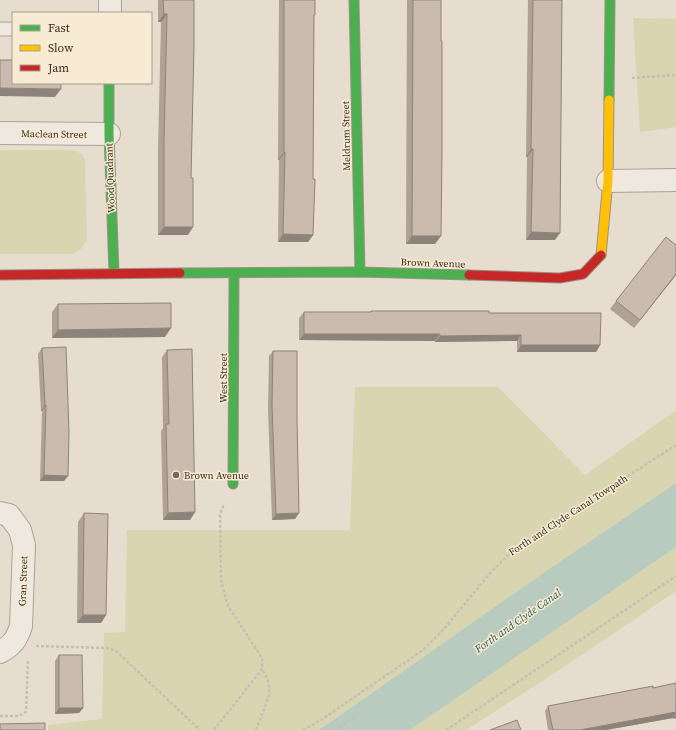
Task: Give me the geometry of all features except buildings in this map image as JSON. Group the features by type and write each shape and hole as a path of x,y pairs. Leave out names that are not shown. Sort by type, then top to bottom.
{"street":[{"path":"110,0 110,12"},
{"name":"Meldrum Street","path":"354,0 360,272"},
{"name":"Brown Avenue","path":"0,275 360,272 560,278 583,274 601,256 608,181 610,0"},
{"name":"Wood Quadrant","path":"109,84 108,134 114,273"},
{"name":"Maclean Street","path":"0,133 108,134"},
{"path":"608,181 676,180"},
{"name":"West Street","path":"233,484 234,273"},
{"name":"Gran Street","path":"0,513 8,515 20,530 24,545 22,626 24,635 17,638 7,648 0,652"}],"lane":[{"path":"0,29 12,29"}],"path":[{"path":"609,78 676,75"},
{"name":"Forth and Clyde Canal Towpath","path":"303,730 321,720 423,650 444,629 491,572 507,556 676,445"},
{"path":"233,484 220,514 221,581 228,606 262,658 262,669 270,683 269,696 256,730"},
{"path":"446,730 676,576"},
{"path":"0,716 19,716 26,712 24,635"},
{"path":"24,635 37,646 108,648 116,652 200,730"},
{"path":"214,730 262,669"},
{"path":"335,730 354,717"}],"shaded area":[{"path":"633,18 676,19 676,127 640,132"},
{"path":"0,150 73,150 82,154 85,161 87,240 81,249 72,254 0,254"},
{"path":"355,387 498,387 585,475 676,410 676,483 549,569 319,730 48,730 48,725 102,719 104,633 125,632 127,530 350,530"},
{"path":"676,547 676,591 567,665 466,730 410,730"}],"water":[{"name":"Forth and Clyde Canal","path":"676,483 676,547 410,730 319,730 549,569"}],"traffic: fast":[{"path":"354,0 360,272"},
{"path":"609,100 610,0"},
{"path":"109,84 109,134 114,273"},
{"path":"180,273 360,272 469,275"},
{"path":"233,484 234,273"}],"traffic: slow":[{"path":"601,255 608,181 609,100"}],"traffic: jam":[{"path":"469,275 560,278 583,274 601,255"},
{"path":"0,275 180,273"}],"place":[{"name":"Brown Avenue","path":"176,475"}]}
